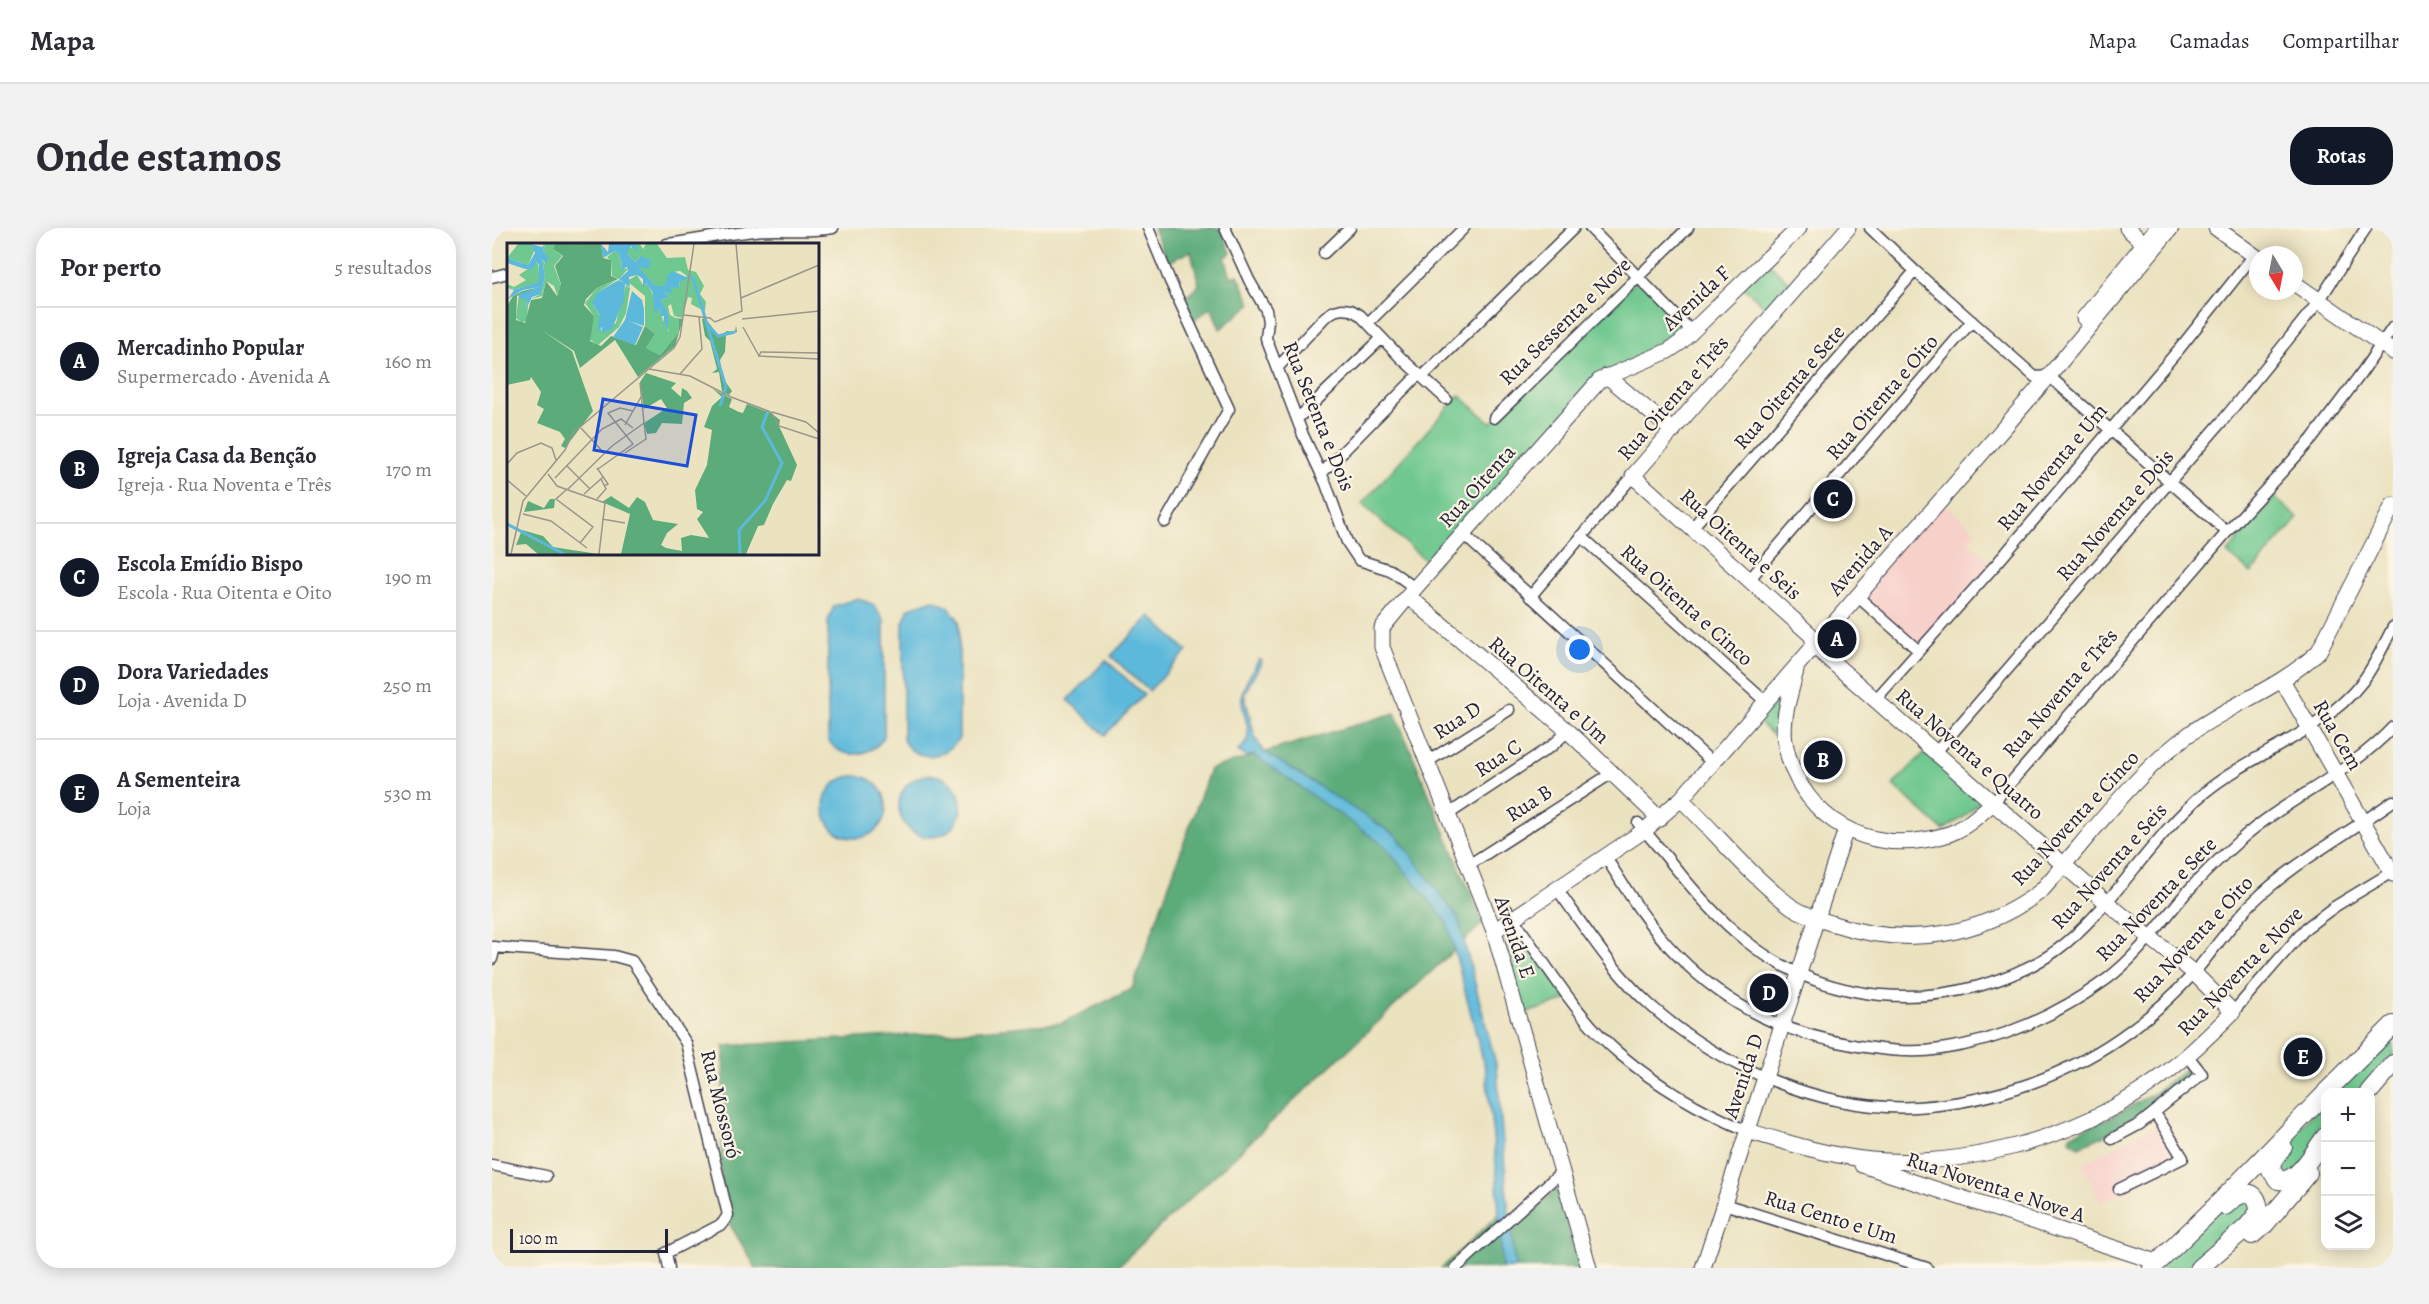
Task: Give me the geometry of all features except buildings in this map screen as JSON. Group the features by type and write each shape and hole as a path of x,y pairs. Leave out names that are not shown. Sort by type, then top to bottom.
{"highway":[{"path":"2331,1088 2393,1025"},
{"path":"2338,1088 2365,1053"},
{"path":"2372,1088 2393,1064"},
{"path":"2157,1266 2321,1098"},
{"path":"2321,1106 2277,1154 2271,1165 2273,1176 2285,1181 2294,1177 2321,1141"},
{"path":"2211,1268 2265,1224 2292,1194 2321,1154"},
{"path":"2157,1266 2241,1193 2252,1195 2259,1203 2259,1212 2255,1219 2199,1268"}],"street":[{"path":"674,243 753,231 806,232 833,228"},
{"path":"1148,228 1229,409 1165,522"},
{"name":"Rua Setenta e Dois","path":"1225,228 1266,310 1268,321 1266,338 1347,542 1359,560 1390,570 1412,592"},
{"path":"1324,253 1350,228"},
{"path":"1369,322 1464,228"},
{"path":"1321,474 1574,228"},
{"path":"1590,228 1693,333"},
{"name":"Rua Sessenta e Nove","path":"1494,418 1688,228"},
{"name":"Avenida F","path":"1607,376 1668,351 1693,333 1799,228"},
{"name":"Rua Oitenta e Três","path":"1530,597 1848,228"},
{"path":"1870,228 1972,321 2110,429 2227,532"},
{"path":"2127,228 2148,248"},
{"name":"Avenida A","path":"2148,248 2157,228"},
{"name":"Avenida A","path":"1656,815 1706,758 1797,666 1813,641 1857,596 2148,248 2171,228"},
{"path":"2216,228 2249,252"},
{"name":"Rua Noventa e Dois","path":"1936,752 2231,410 2319,301 2362,229"},
{"name":"Rua Noventa e Um","path":"1875,700 2249,265"},
{"name":"Rua Oitenta e Sete","path":"1692,528 1915,271"},
{"path":"492,277 507,273"},
{"path":"2303,289 2387,348"},
{"path":"1278,367 1325,317 1334,311 1351,310 1369,322 1382,338 1446,399"},
{"name":"Rua Oitenta e Oito","path":"1749,580 1972,321"},
{"name":"Rua Noventa e Três","path":"1797,666 1785,719 1785,743 1802,787 1816,806 1846,829 1874,840 1892,843 1940,837 1969,824 1994,802 2227,532 2312,439 2387,348 2393,327"},
{"path":"1297,419 1382,338"},
{"path":"1607,376 1673,431"},
{"name":"Rua Oitenta","path":"1382,628 1588,392 1607,376"},
{"name":"Avenida A","path":"1510,914 1557,889 1681,799 1763,699 2042,377"},
{"name":"Rua Oitenta e Seis","path":"1633,476 1813,641"},
{"name":"Rua Noventa e Cinco","path":"1681,799 1768,889 1795,908 1816,919 1878,936 1916,936 1959,931 1992,921 2023,905 2041,891 2167,751 2190,733 2304,666 2319,651 2393,505"},
{"path":"1463,534 1706,758"},
{"name":"Rua Oitenta e Cinco","path":"1581,536 1763,699"},
{"name":"Rua Oitenta e Um","path":"1412,592 1568,731 1656,815"},
{"path":"1857,596 1919,651"},
{"name":"Rua Noventa e Seis","path":"1642,826 1717,916 1768,958 1799,974 1855,992 1892,997 1926,997 1960,991 1999,980 2037,963 2082,929 2183,813 2204,793 2310,727 2347,699 2374,664 2393,627"},
{"name":"Avenida E","path":"1382,628 1382,647 1492,926 1589,1268"},
{"name":"Rua Noventa e Quatro","path":"1813,641 1875,700 2105,901 2194,973 2233,1012"},
{"name":"Rua Cem","path":"2282,680 2393,873"},
{"name":"Rua D","path":"1427,762 1509,710"},
{"name":"Rua Noventa e Sete","path":"1605,856 1652,926 1678,956 1729,998 1782,1027 1826,1040 1908,1052 1941,1050 2020,1028 2055,1012 2108,978 2133,956 2187,892 2243,838 2337,775 2376,745 2393,728"},
{"name":"Rua C","path":"1447,814 1553,745 1568,731"},
{"name":"Rua B","path":"1467,866 1611,773"},
{"name":"Rua Noventa e Oito","path":"1557,889 1627,982 1650,1005 1679,1029 1730,1061 1764,1079 1834,1098 1916,1107 2004,1091 2042,1080 2101,1051 2153,1013 2194,973 2233,923 2274,883 2393,801"},
{"name":"Avenida A","path":"1492,926 1642,826"},
{"name":"Avenida D","path":"1703,1268 1846,829"},
{"name":"Rua Noventa e Nove","path":"1510,914 1569,999 1620,1055 1676,1094 1748,1131 1822,1152 1870,1160 1909,1162 1974,1156 2017,1145 2064,1129 2106,1110 2143,1089 2188,1056 2233,1012 2306,928 2334,907 2393,873"},
{"path":"492,959 493,947"},
{"name":"Rua Mossoró","path":"493,947 628,959 632,961 686,1043 728,1215 722,1224 666,1253 669,1268"},
{"path":"2112,1139 2140,1124 2202,1074 2188,1056"},
{"path":"2119,1189 2183,1158 2155,1113"},
{"name":"Rua Noventa e Nove A","path":"1822,1152 2157,1266"},
{"path":"492,1165 546,1176"},
{"path":"1456,1268 1562,1171"},
{"name":"Rua Cento e Um","path":"1724,1204 1927,1268"}],"shaded area":[{"path":"1940,500 1976,531 1968,541 1994,564 1921,649 1858,594"},
{"path":"2166,1121 2186,1161 2101,1203 2082,1163"}],"green space":[{"path":"1153,228 1221,228 1231,253 1225,258 1231,277 1238,275 1251,304 1220,329 1211,307 1193,321 1184,299 1199,285 1191,251 1168,262"},
{"path":"1766,260 1795,288 1773,314 1741,285"},
{"path":"1639,278 1692,334 1603,378 1433,567 1362,504 1459,395 1491,423"},
{"path":"2274,497 2298,518 2251,573 2227,553"},
{"path":"1795,668 1783,744 1754,718"},
{"path":"1395,713 1483,923 1116,1268 756,1268 720,1208 724,1046 945,1033 1061,1023 1132,989 1210,769"},
{"path":"1924,753 1982,799 1964,817 1943,830 1893,785"},
{"path":"1514,924 1569,999 1524,1014 1503,931"},
{"path":"2393,1024 2393,1063 2371,1088 2334,1088"},
{"path":"2187,1068 2190,1072 2176,1085 2126,1124 2079,1146 2070,1140 2070,1135 2119,1113 2151,1095"},
{"path":"2321,1102 2321,1146 2289,1182 2268,1169"},
{"path":"1557,1189 1580,1268 1442,1268 1498,1215 1527,1216"},
{"path":"2255,1199 2256,1217 2198,1268 2153,1268 2227,1204"}],"water":[{"path":"858,598 874,605 884,620 884,737 872,749 848,754 833,746 828,739 828,621 834,606"},
{"path":"933,600 949,607 959,621 959,738 947,750 931,756 915,752 903,740 903,623 909,608"},
{"path":"1150,616 1187,651 1149,691 1111,656"},
{"path":"1259,659 1262,661 1244,694 1255,737 1263,751 1397,836 1458,918 1497,1068 1515,1268 1502,1268 1496,1165 1486,1072 1447,922 1385,846 1254,755 1246,757 1238,751 1244,745 1248,731 1242,694"},
{"path":"1106,660 1144,695 1105,735 1068,700"},
{"path":"924,775 936,775 952,784 959,794 961,806 959,818 952,828 936,837 924,837 913,832 904,823 899,812 899,800 904,789 913,780"},
{"path":"849,776 861,776 877,785 884,795 886,807 884,819 877,829 861,838 849,838 838,833 829,824 824,813 824,801 829,790 838,781"}],"place":[{"name":"Escola Emídio Bispo","path":"1833,499"},
{"name":"Mercadinho Popular","path":"1837,639"},
{"name":"Igreja Casa da Benção","path":"1823,760"},
{"name":"Dora Variedades","path":"1769,993"},
{"name":"A Sementeira","path":"2303,1057"}]}
